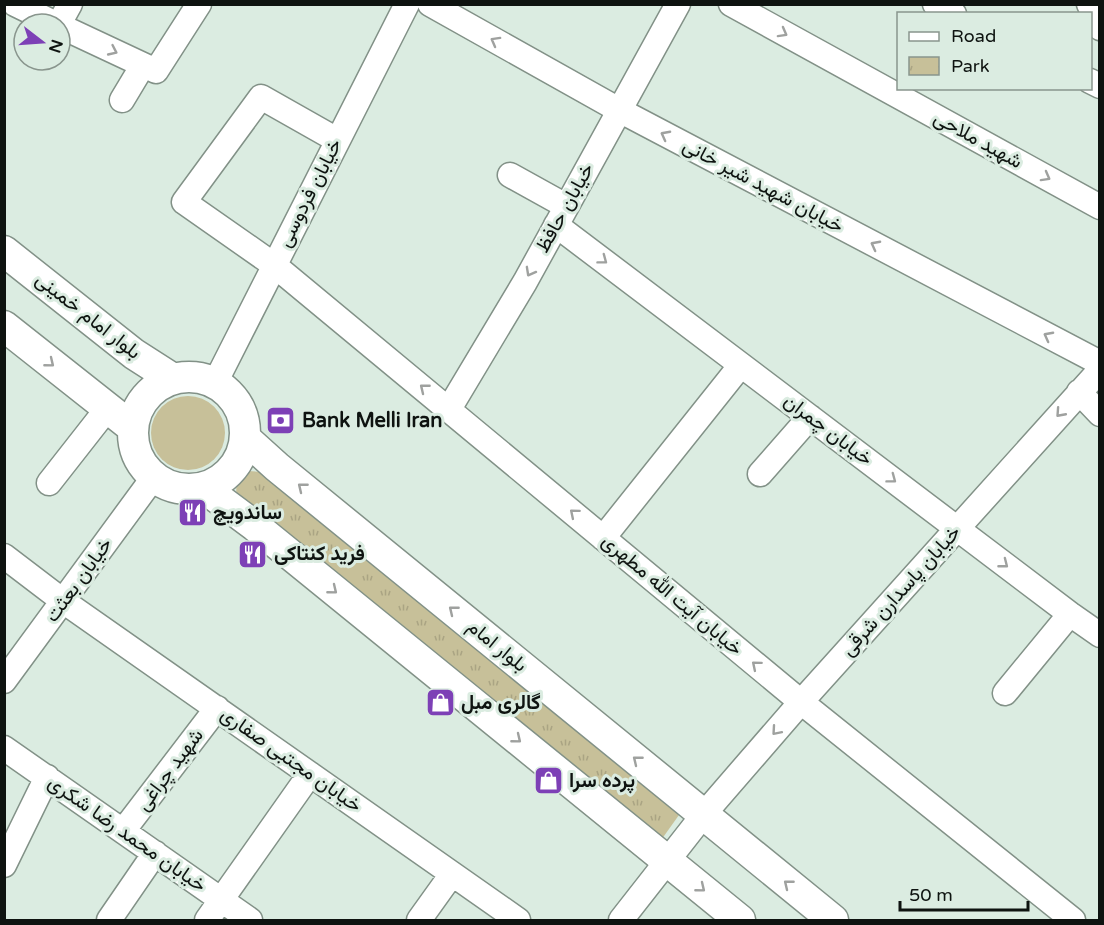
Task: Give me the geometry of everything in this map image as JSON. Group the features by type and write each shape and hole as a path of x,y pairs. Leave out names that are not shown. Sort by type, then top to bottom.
{"main road":[{"name":"بلوار امام خمینی","path":"4,251 134,354 173,379"},
{"path":"4,326 133,428"},
{"path":"190,376 215,383 232,396 240,409 245,423 246,439 242,455 232,470 220,481 204,488 186,490 169,487 153,478 141,464 134,447 133,428 136,412 145,398 158,386 173,379 190,376"},
{"name":"بلوار امام","path":"246,439 277,467 833,921"},
{"path":"204,488 264,534 740,921"}],"street":[{"path":"15,4 32,12"},
{"path":"72,31 156,71 199,4"},
{"name":"خیابان فردوسی","path":"215,383 407,4"},
{"name":"خیابان شهید شیر خانی","path":"429,4 619,110 1100,363"},
{"name":"خیابان حافظ","path":"449,409 525,282 678,4"},
{"name":"شهید ملاحی","path":"731,4 1100,207"},
{"path":"935,4 950,12"},
{"path":"1089,4 1100,28"},
{"path":"122,100 143,65"},
{"name":"خیابان آیت الله مطهری","path":"337,140 261,97 184,202 274,265 801,702 1073,921"},
{"name":"خیابان چمران","path":"510,175 741,365 1070,614 1100,634"},
{"path":"603,538 741,365"},
{"name":"خیابان پاسدارن شرقی","path":"621,921 704,814 801,702 1100,370"},
{"path":"1079,392 1100,414"},
{"path":"49,483 107,409"},
{"path":"760,474 810,417"},
{"name":"خیابان بعثت","path":"4,681 153,478"},
{"name":"خیابان مجتبی صفاری","path":"4,556 63,601 518,921"},
{"path":"1005,693 1070,614"},
{"name":"شهید چراغی","path":"123,831 217,708"},
{"name":"خیابان محمد رضا شکری","path":"4,748 250,921"},
{"path":"207,921 310,774"},
{"path":"4,865 47,777"},
{"path":"109,921 155,853"},
{"path":"418,921 452,874"}],"green space":[{"path":"181,396 195,396 209,402 219,412 225,426 223,447 209,464 195,470 181,470 167,464 157,454 151,440 151,426 157,412 167,402"},
{"path":"248,471 263,472 680,811 659,843 237,500 237,483"}],"place":[{"name":"Bank Melli Iran","path":"281,421"},
{"name":"ساندویچ","path":"192,513"},
{"name":"فرید کنتاکی","path":"253,554"},
{"name":"گالری مبل","path":"440,703"},
{"name":"پرده سرا","path":"548,781"}]}
